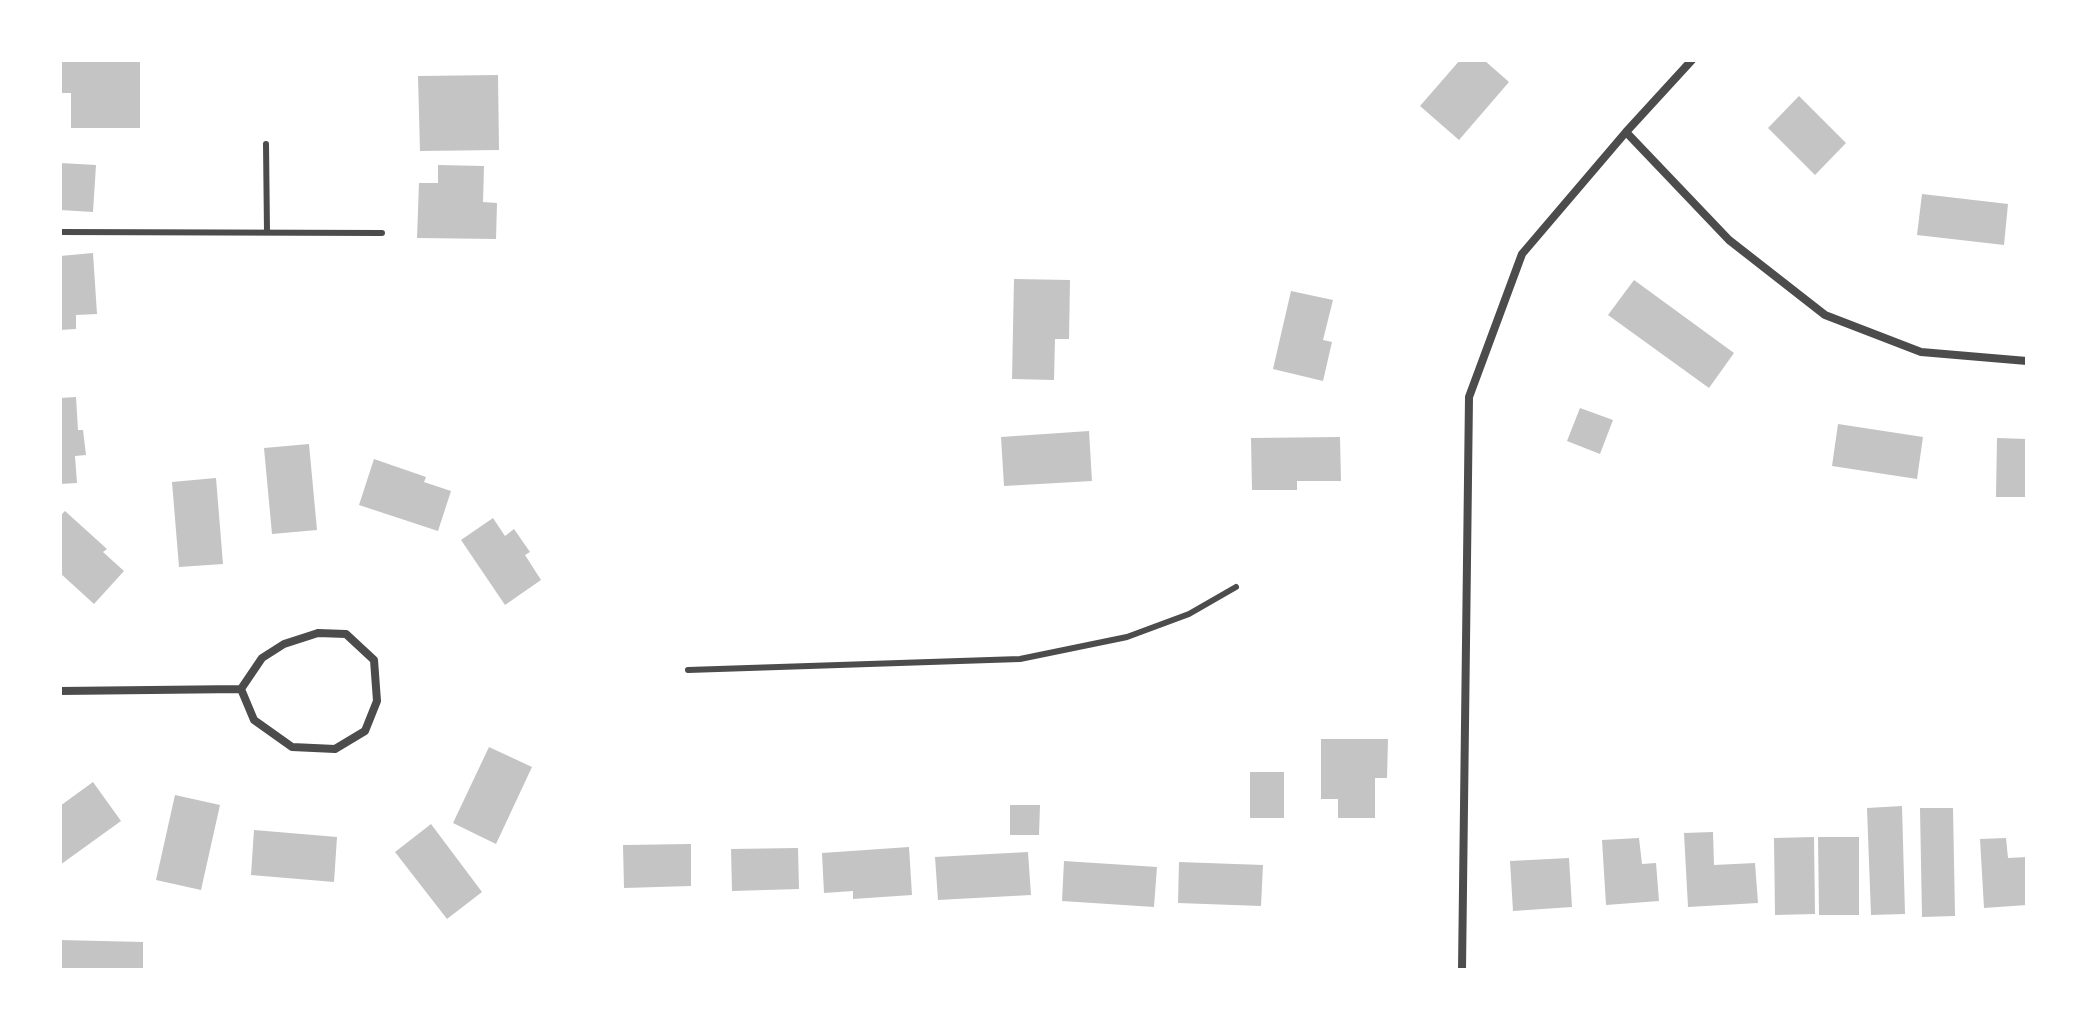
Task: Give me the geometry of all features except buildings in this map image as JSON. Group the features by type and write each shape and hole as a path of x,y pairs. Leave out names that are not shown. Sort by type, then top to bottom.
{"street":[{"path":"1462,970 1469,397 1522,254 1692,60"},
{"path":"1626,132 1729,240 1825,315 1921,352 2027,361"},
{"path":"318,633 346,634 374,660 377,701 365,731 335,749 292,747 254,720 241,689 262,658 284,644 318,633"},
{"path":"60,691 241,689"}],"lane":[{"path":"266,144 267,232"},
{"path":"60,232 382,233"},
{"path":"688,670 1020,659 1127,637 1189,614 1236,587"}]}
